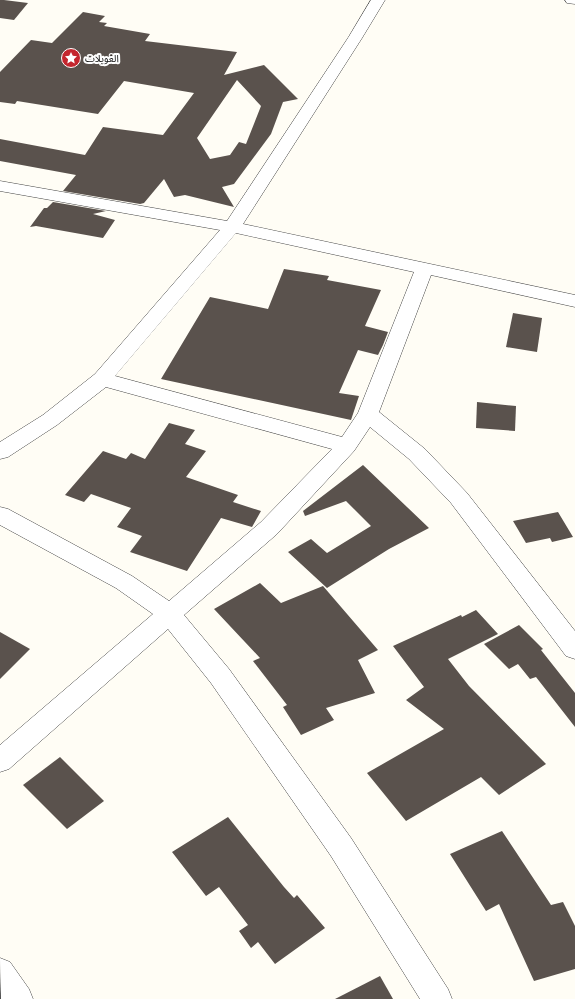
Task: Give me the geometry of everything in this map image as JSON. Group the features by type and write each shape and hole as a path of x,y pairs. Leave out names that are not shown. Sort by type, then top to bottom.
{"street":[{"path":"0,452 50,420 81,397 102,378 232,227 356,38 378,0"},
{"path":"0,186 232,227 575,301"},
{"path":"0,761 269,528 346,446 368,414 424,268"},
{"path":"102,378 346,446"},
{"path":"368,414 417,454 459,498 575,649"},
{"path":"0,515 124,582 170,614 220,676 341,847 437,999"},
{"path":"0,972 18,999"}],"building":[{"path":"0,0 28,3 14,20 0,18"},
{"path":"83,12 105,16 99,22 107,23 104,26 150,34 145,41 237,52 224,75 264,65 298,99 283,102 271,134 234,184 222,187 234,207 185,195 174,197 164,179 144,203 140,204 63,191 76,175 0,161 0,139 85,155 103,127 163,135 194,93 124,81 98,114 17,101 15,104 0,102 0,72 31,40 52,43","holes":["237,80 261,106 246,144 239,142 230,155 210,159 197,138"]},
{"path":"53,202 106,211 93,214 115,220 103,238 36,226 30,227 44,208 47,208"},
{"path":"284,269 329,276 327,280 381,290 365,326 388,332 383,345 378,355 358,350 339,393 359,396 351,420 161,379 210,297 268,309"},
{"path":"513,313 542,318 537,352 506,347"},
{"path":"477,402 516,406 515,431 476,428"},
{"path":"169,423 195,430 185,444 206,451 186,477 238,495 233,502 261,511 252,527 221,518 187,571 130,552 142,536 117,527 131,508 91,494 84,502 65,495 103,451 126,459 131,453 145,459"},
{"path":"363,465 429,528 389,549 327,588 288,552 311,539 327,553 371,526 346,501 305,516 303,511"},
{"path":"558,512 573,537 552,542 550,538 526,543 513,521"},
{"path":"260,583 281,603 323,586 378,650 358,660 375,693 326,708 334,720 301,735 283,707 287,705 253,661 260,658 214,609"},
{"path":"476,610 498,634 448,659 469,686 546,764 499,795 481,777 406,821 367,773 444,729 406,700 424,687 393,646 461,615 462,617"},
{"path":"519,625 543,649 541,650 575,693 575,727 536,677 530,679 518,664 509,669 484,644"},
{"path":"0,632 30,649 0,679"},
{"path":"60,757 104,801 67,829 23,785"},
{"path":"228,817 284,887 294,898 297,895 325,928 275,964 258,942 251,948 239,931 248,925 219,887 206,896 172,852"},
{"path":"502,831 551,905 563,902 575,926 575,969 534,981 499,904 486,911 450,854"},
{"path":"380,976 393,999 335,999"}],"place":[{"name":"الغويلات","path":"71,58"}]}
